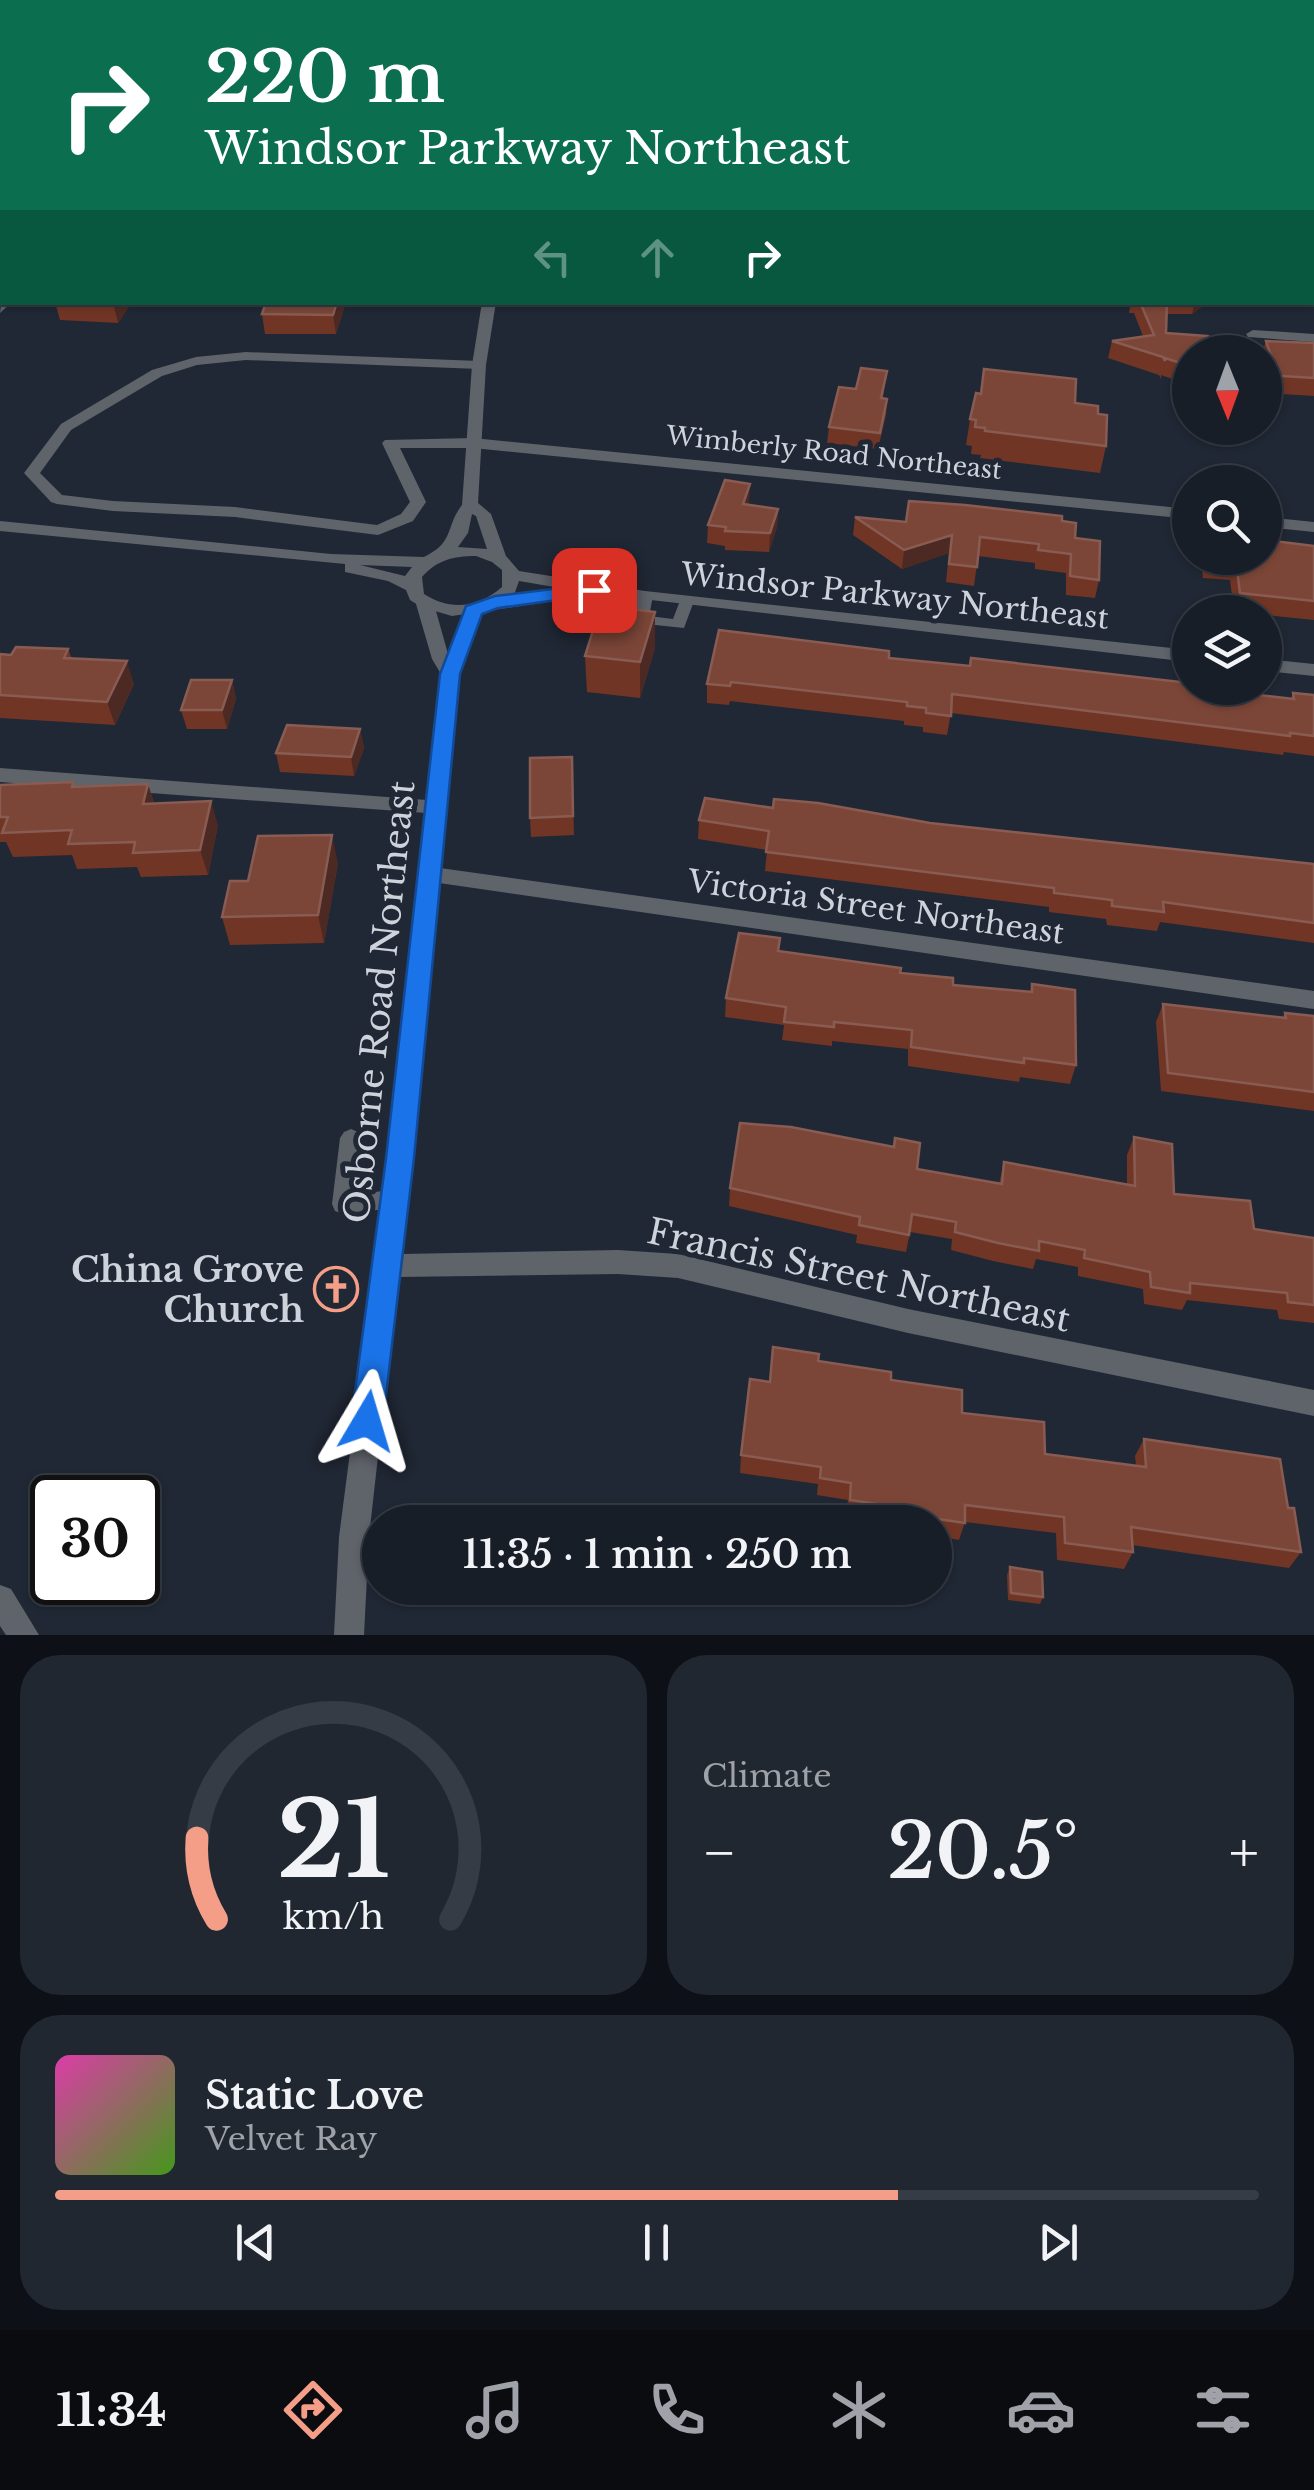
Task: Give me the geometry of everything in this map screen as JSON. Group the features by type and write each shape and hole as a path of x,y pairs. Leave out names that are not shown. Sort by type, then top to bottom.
{"street":[{"path":"445,554 460,533 470,505 479,365 489,305"},
{"path":"1253,334 1314,338"},
{"name":"Wimberly Road Northeast","path":"479,365 246,356 196,361 156,372 66,427 32,474 58,499 235,512 378,530 400,523 414,513 418,502 390,443 474,443 1172,512"},
{"path":"331,559 412,586 425,604 456,612 495,602 510,589 512,575 498,558 483,514 470,505"},
{"path":"1282,524 1314,527"},
{"path":"0,526 331,559 426,562"},
{"path":"412,586 413,576 426,562 445,554 477,551 498,558"},
{"name":"Windsor Parkway Northeast","path":"512,575 594,590 1172,654"},
{"name":"Windsor Parkway Northeast","path":"495,602 594,590"},
{"name":"Osborne Road Northeast","path":"425,604 440,659 450,674"},
{"name":"Osborne Road Northeast","path":"349,1635 354,1537 450,674 473,610"},
{"path":"1282,667 1314,670"},
{"path":"0,774 434,807"},
{"name":"Victoria Street Northeast","path":"428,874 1314,1000"},
{"name":"Francis Street Northeast","path":"385,1266 618,1262 678,1266 908,1321 1314,1402"},
{"path":"0,1600 24,1635"}],"lane":[{"path":"352,1138 343,1204 394,1200"}],"building":[{"path":"265,305 336,305 333,315 262,314"},
{"path":"1141,305 1167,305 1166,333 1193,335 1172,335 1172,360 1165,361 1163,357 1112,341 1154,335"},
{"path":"1282,342 1314,343 1314,378 1282,376"},
{"path":"861,368 887,371 881,398 887,399 880,433 829,427 839,387 856,389"},
{"path":"984,369 1076,379 1075,403 1098,406 1098,414 1107,415 1106,446 975,427 976,420 970,419 976,393 981,394"},
{"path":"725,480 750,484 743,504 778,509 770,533 725,531 726,527 708,525"},
{"path":"909,501 1062,516 1062,521 1076,523 1075,538 1100,541 1099,580 1070,576 1071,554 1038,550 1039,544 980,537 977,567 949,564 952,535 904,550 855,517 906,522"},
{"path":"1282,542 1314,546 1314,601 1240,593 1238,575 1282,575"},
{"path":"601,605 655,612 640,662 585,656"},
{"path":"719,630 889,651 889,658 970,666 971,658 1172,681 1172,705 1282,705 1282,698 1294,699 1293,693 1314,695 1314,736 952,694 951,716 926,713 926,708 907,706 907,702 731,682 730,686 707,684"},
{"path":"16,647 68,649 64,658 127,661 107,702 0,695 0,654 11,655"},
{"path":"191,680 232,680 222,710 181,710"},
{"path":"287,725 360,729 351,757 276,753"},
{"path":"572,757 573,816 530,818 530,758"},
{"path":"73,782 72,787 148,784 143,804 211,801 200,850 133,853 135,842 68,844 72,830 2,833 8,817 0,817 0,785"},
{"path":"705,798 773,808 774,799 818,803 930,823 1314,864 1314,923 1163,902 1164,912 1112,906 1112,900 1054,893 1054,888 766,852 769,831 699,820"},
{"path":"332,835 318,915 222,917 230,881 248,881 258,836"},
{"path":"739,933 780,938 778,951 901,968 900,973 953,978 953,985 1032,992 1032,984 1075,990 1076,1065 1024,1058 1024,1063 911,1047 912,1030 834,1022 834,1027 784,1022 786,1007 726,998"},
{"path":"1163,1004 1286,1018 1285,1013 1314,1016 1314,1092 1168,1073"},
{"path":"740,1123 791,1127 894,1147 895,1138 920,1143 917,1169 1002,1184 1004,1162 1135,1186 1134,1137 1172,1144 1174,1194 1250,1201 1254,1229 1314,1238 1314,1305 1288,1302 1287,1293 1190,1283 1190,1293 1151,1287 1150,1272 1084,1258 1085,1250 1039,1241 1039,1251 998,1243 955,1232 956,1222 912,1214 909,1235 859,1225 860,1217 730,1188"},
{"path":"773,1347 819,1354 818,1361 891,1372 891,1380 962,1390 962,1413 1044,1422 1045,1454 1146,1467 1144,1439 1280,1459 1301,1552 1131,1527 1133,1552 1065,1543 1064,1517 965,1505 965,1523 952,1521 952,1505 884,1505 850,1500 851,1483 820,1478 821,1467 741,1455 750,1379 770,1382"},
{"path":"1010,1567 1042,1572 1043,1597 1011,1593"}],"place":[{"name":"China Grove Church","path":"336,1289"}],"route":[{"path":"367,1421 400,1158 450,674 473,610 495,602 594,590"}]}
